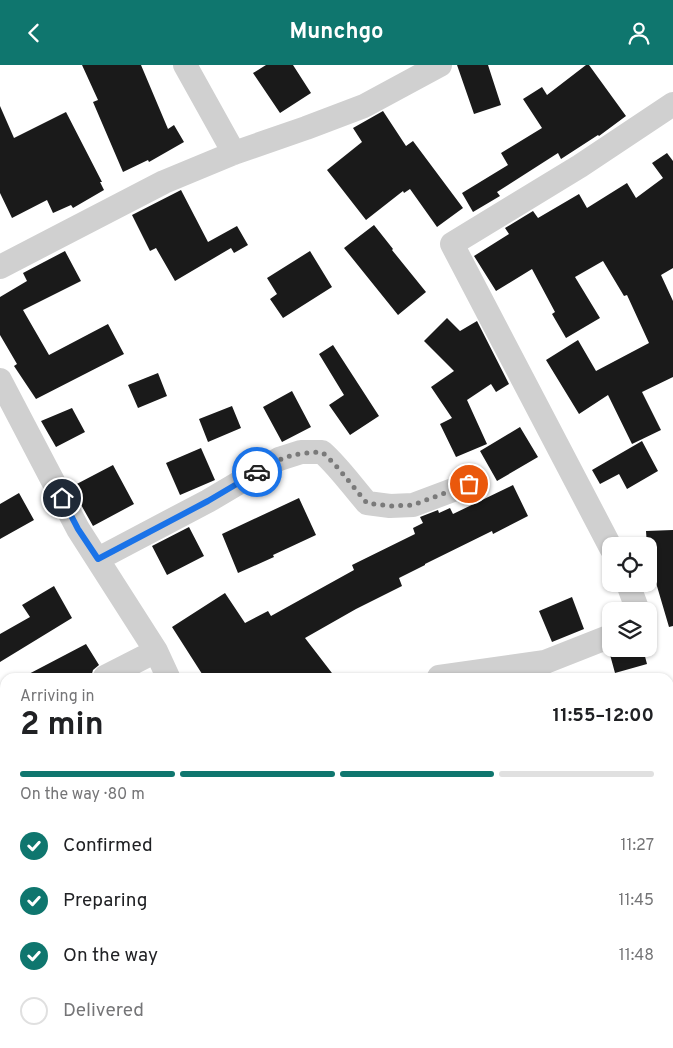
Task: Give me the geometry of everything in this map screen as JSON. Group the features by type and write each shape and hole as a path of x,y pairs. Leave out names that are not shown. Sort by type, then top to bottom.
{"street":[{"path":"185,65 234,153"},
{"path":"0,267 164,182 234,153 364,106 440,65"},
{"path":"606,537 452,245 580,166 673,104"},
{"path":"0,380 78,529 156,651 166,673"},
{"path":"98,559 208,501 279,459 301,453 322,452 334,463 367,503 390,506 413,505 469,484"},
{"path":"467,673 545,662 602,640"},
{"path":"114,673 156,651"}],"building":[{"path":"82,65 141,65 168,129 174,125 184,142 149,162 148,160 123,172 93,102 98,100"},
{"path":"266,65 293,65 311,93 280,113 253,73"},
{"path":"457,65 488,65 501,105 474,114"},
{"path":"586,65 589,65 626,116 599,136 561,159 558,153 497,192 500,196 473,212 462,193 508,165 501,153 542,128 523,99 542,87 547,95"},
{"path":"0,106 14,138 66,112 102,182 100,182 104,190 73,208 71,205 53,213 47,200 12,218 0,193"},
{"path":"383,111 406,146 413,141 463,208 437,227 410,189 404,193 403,191 366,220 327,170 362,142 353,128"},
{"path":"667,153 673,161 673,268 661,275 673,301 673,377 642,392 661,430 632,444 608,395 579,414 546,360 578,340 596,371 649,343 627,295 624,296 603,261 575,277 600,318 566,338 552,314 555,312 532,269 496,291 474,256 509,234 505,228 533,211 538,218 579,194 587,208 627,183 636,198 663,178 652,163"},
{"path":"181,190 208,242 237,226 248,245 234,253 231,248 175,281 156,248 150,251 132,215"},
{"path":"374,225 426,292 398,315 344,248"},
{"path":"65,251 81,281 23,310 49,355 108,324 124,354 36,399 14,366 17,364 0,335 0,297 27,281 23,273"},
{"path":"310,251 332,287 283,318 270,299 277,294 267,278"},
{"path":"447,318 460,331 477,321 509,384 496,392 491,384 467,400 487,444 456,457 440,424 452,418 431,387 454,371 424,341"},
{"path":"333,345 379,416 350,435 329,405 344,395 319,354"},
{"path":"158,373 167,396 138,408 128,385"},
{"path":"292,391 311,427 282,442 263,407"},
{"path":"232,406 241,428 208,442 199,419"},
{"path":"72,408 85,432 56,447 41,421"},
{"path":"520,427 538,457 497,481 480,451"},
{"path":"642,441 658,471 627,489 619,474 600,484 592,470"},
{"path":"201,448 215,480 180,495 166,463"},
{"path":"113,465 134,504 93,526 71,487"},
{"path":"513,485 528,516 493,534 492,531 399,578 402,586 305,638 332,673 201,673 172,627 225,593 245,623 268,611 271,616 354,570 352,565 415,534 413,528 423,523 420,517 438,510 439,513 450,508 453,514"},
{"path":"19,493 34,520 0,539 0,504"},
{"path":"299,498 316,535 238,573 222,534"},
{"path":"189,527 204,556 167,575 152,546"},
{"path":"673,530 673,626 669,627 657,586 657,537 646,537 646,531"},
{"path":"54,586 72,618 0,662 0,634 30,617 22,605"},
{"path":"572,597 584,629 552,642 539,611"},
{"path":"86,644 99,665 92,673 31,673"},
{"path":"611,657 645,657 647,664 615,673"}],"way so far":[{"path":"257,472 279,459 301,453 322,452 334,463 367,503 390,506 413,505 469,484"}],"route":[{"path":"62,498 78,529 98,559 208,501 257,472"}]}
